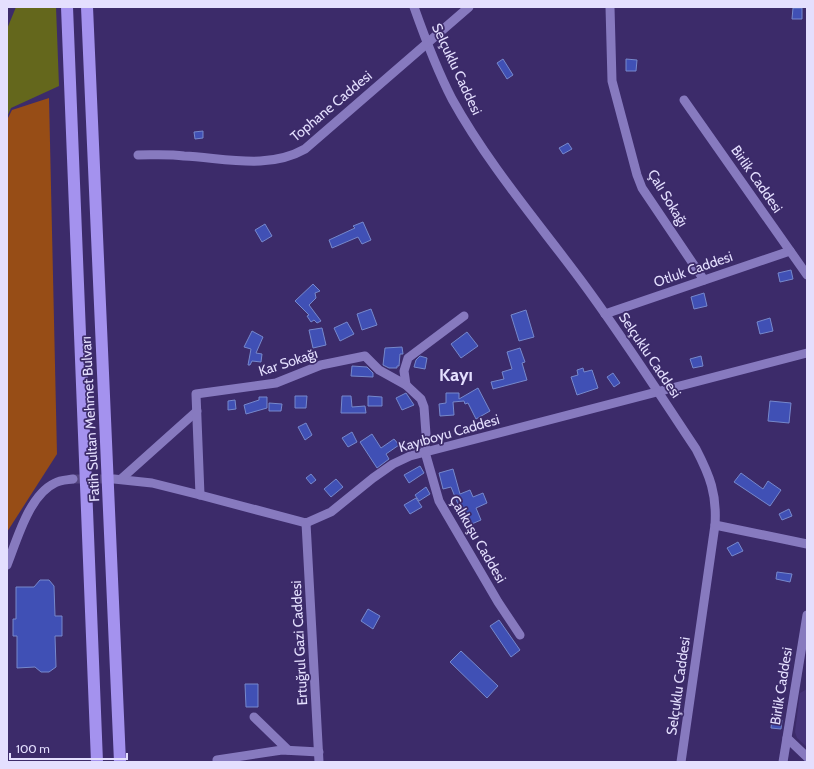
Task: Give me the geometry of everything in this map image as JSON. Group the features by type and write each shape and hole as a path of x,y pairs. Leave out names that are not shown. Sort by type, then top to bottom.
{"highway":[{"name":"Fatih Sultan Mehmet Bulvarı","path":"67,7 97,762"},
{"name":"Fatih Sultan Mehmet Bulvarı","path":"87,7 120,762"}],"street":[{"name":"Selçuklu Caddesi","path":"414,7 427,44 452,98 483,149 511,191 605,314 696,449 707,470 715,495 715,525 681,762"},
{"name":"Tophane Caddesi","path":"138,155 182,155 252,162 274,161 291,157 305,149 469,7"},
{"name":"Çalı Sokağı","path":"610,7 612,81 642,188 704,280"},
{"name":"Birlik Caddesi","path":"684,100 807,275"},
{"name":"Otluk Caddesi","path":"605,314 790,251"},
{"path":"406,385 404,371 408,358 464,316"},
{"name":"Kayıboyu Caddesi","path":"306,523 331,512 393,464 410,456 658,393 807,353"},
{"name":"Çalıkuşu Caddesi","path":"365,356 386,375 406,385 421,399 424,407 426,434 425,452 434,485 445,514 498,602 520,635"},
{"name":"Kar Sokağı","path":"197,411 196,394 276,383 321,365 365,356"},
{"path":"197,411 118,479 152,484 200,495 306,523"},
{"path":"197,411 200,495"},
{"path":"7,565 29,512 41,493 56,482 73,479"},
{"name":"Ertuğrul Gazi Caddesi","path":"306,523 320,762"},
{"path":"715,525 807,544"},
{"name":"Birlik Caddesi","path":"783,762 807,615"},
{"path":"254,717 288,750"},
{"path":"787,738 807,757"},
{"path":"217,760 288,750 319,752"}],"shaded area":[{"path":"16,7 56,7 59,86 11,108 7,117 7,29"},
{"path":"49,98 57,454 7,532 7,120 12,110"},
{"path":"807,689 807,747 797,738 795,732 800,693"}],"building":[{"path":"793,8 802,8 802,19 792,19"},
{"path":"503,59 513,75 507,79 497,63"},
{"path":"626,59 637,60 636,71 626,71"},
{"path":"203,131 203,138 195,139 194,132"},
{"path":"568,143 572,149 563,154 559,148"},
{"path":"363,222 371,240 362,244 358,237 332,248 329,240 355,228 353,226"},
{"path":"265,224 272,236 262,242 255,230"},
{"path":"791,270 793,279 780,282 778,273"},
{"path":"313,284 320,291 315,293 316,298 309,305 321,321 317,323 314,320 311,322 307,316 309,315 295,301"},
{"path":"704,293 707,306 694,309 691,297"},
{"path":"371,309 377,325 362,330 357,314"},
{"path":"526,310 534,337 519,341 511,315"},
{"path":"770,318 773,331 760,334 757,322"},
{"path":"347,322 354,334 340,341 334,328"},
{"path":"322,328 326,345 313,348 309,330"},
{"path":"252,331 263,337 256,353 262,354 261,362 252,361 250,365 248,365 251,349 244,347"},
{"path":"467,332 478,346 461,358 451,344"},
{"path":"402,347 403,354 400,354 399,366 397,366 397,368 389,368 383,365 385,348"},
{"path":"520,348 525,362 522,363 527,380 493,389 491,382 504,379 502,372 512,369 507,352"},
{"path":"420,356 427,358 425,369 414,367 416,360"},
{"path":"701,356 703,366 693,368 690,359"},
{"path":"352,366 367,367 373,373 373,377 351,376"},
{"path":"583,368 584,372 592,370 598,388 577,395 571,377 578,375 577,370"},
{"path":"613,373 620,383 614,387 607,377"},
{"path":"478,388 490,411 476,419 468,403 465,404 464,401 453,402 454,415 440,416 439,404 446,403 446,393 459,393 459,399"},
{"path":"406,393 414,405 402,410 396,398"},
{"path":"295,396 307,396 306,408 295,408"},
{"path":"342,396 351,396 352,407 365,406 366,413 341,413"},
{"path":"368,396 382,397 382,406 368,406"},
{"path":"259,397 267,397 267,408 246,414 244,405 259,400"},
{"path":"235,400 236,409 228,410 228,401"},
{"path":"770,401 791,403 789,423 768,421"},
{"path":"269,403 282,404 281,411 269,411"},
{"path":"306,423 312,435 305,440 298,427"},
{"path":"352,432 357,442 348,447 342,438"},
{"path":"372,434 381,448 394,439 399,445 386,454 389,459 377,468 360,442"},
{"path":"420,466 424,473 409,483 404,475"},
{"path":"453,469 460,494 470,490 473,497 483,493 487,503 476,508 481,520 467,526 451,487 443,489 439,473"},
{"path":"741,473 763,489 768,481 781,490 770,506 734,482"},
{"path":"311,474 316,480 311,484 306,478"},
{"path":"336,479 343,487 331,497 324,489"},
{"path":"426,487 430,494 419,501 415,495"},
{"path":"416,498 422,507 410,514 404,505"},
{"path":"789,509 792,516 782,520 779,514"},
{"path":"738,542 743,551 732,556 727,548"},
{"path":"777,572 792,574 790,582 776,579"},
{"path":"40,580 49,580 54,586 55,616 62,616 62,636 55,636 56,667 49,672 41,672 35,667 17,668 17,636 13,636 13,619 16,619 16,587 34,587"},
{"path":"368,609 380,616 373,629 361,621"},
{"path":"499,620 520,650 511,657 490,626"},
{"path":"461,651 498,686 487,698 450,662"},
{"path":"245,684 258,684 258,707 246,707"},
{"path":"772,719 782,720 781,729 771,728"}],"tunnel":[{"path":"73,479 114,479"}],"district":[{"name":"Kayı","path":"456,375"}]}
